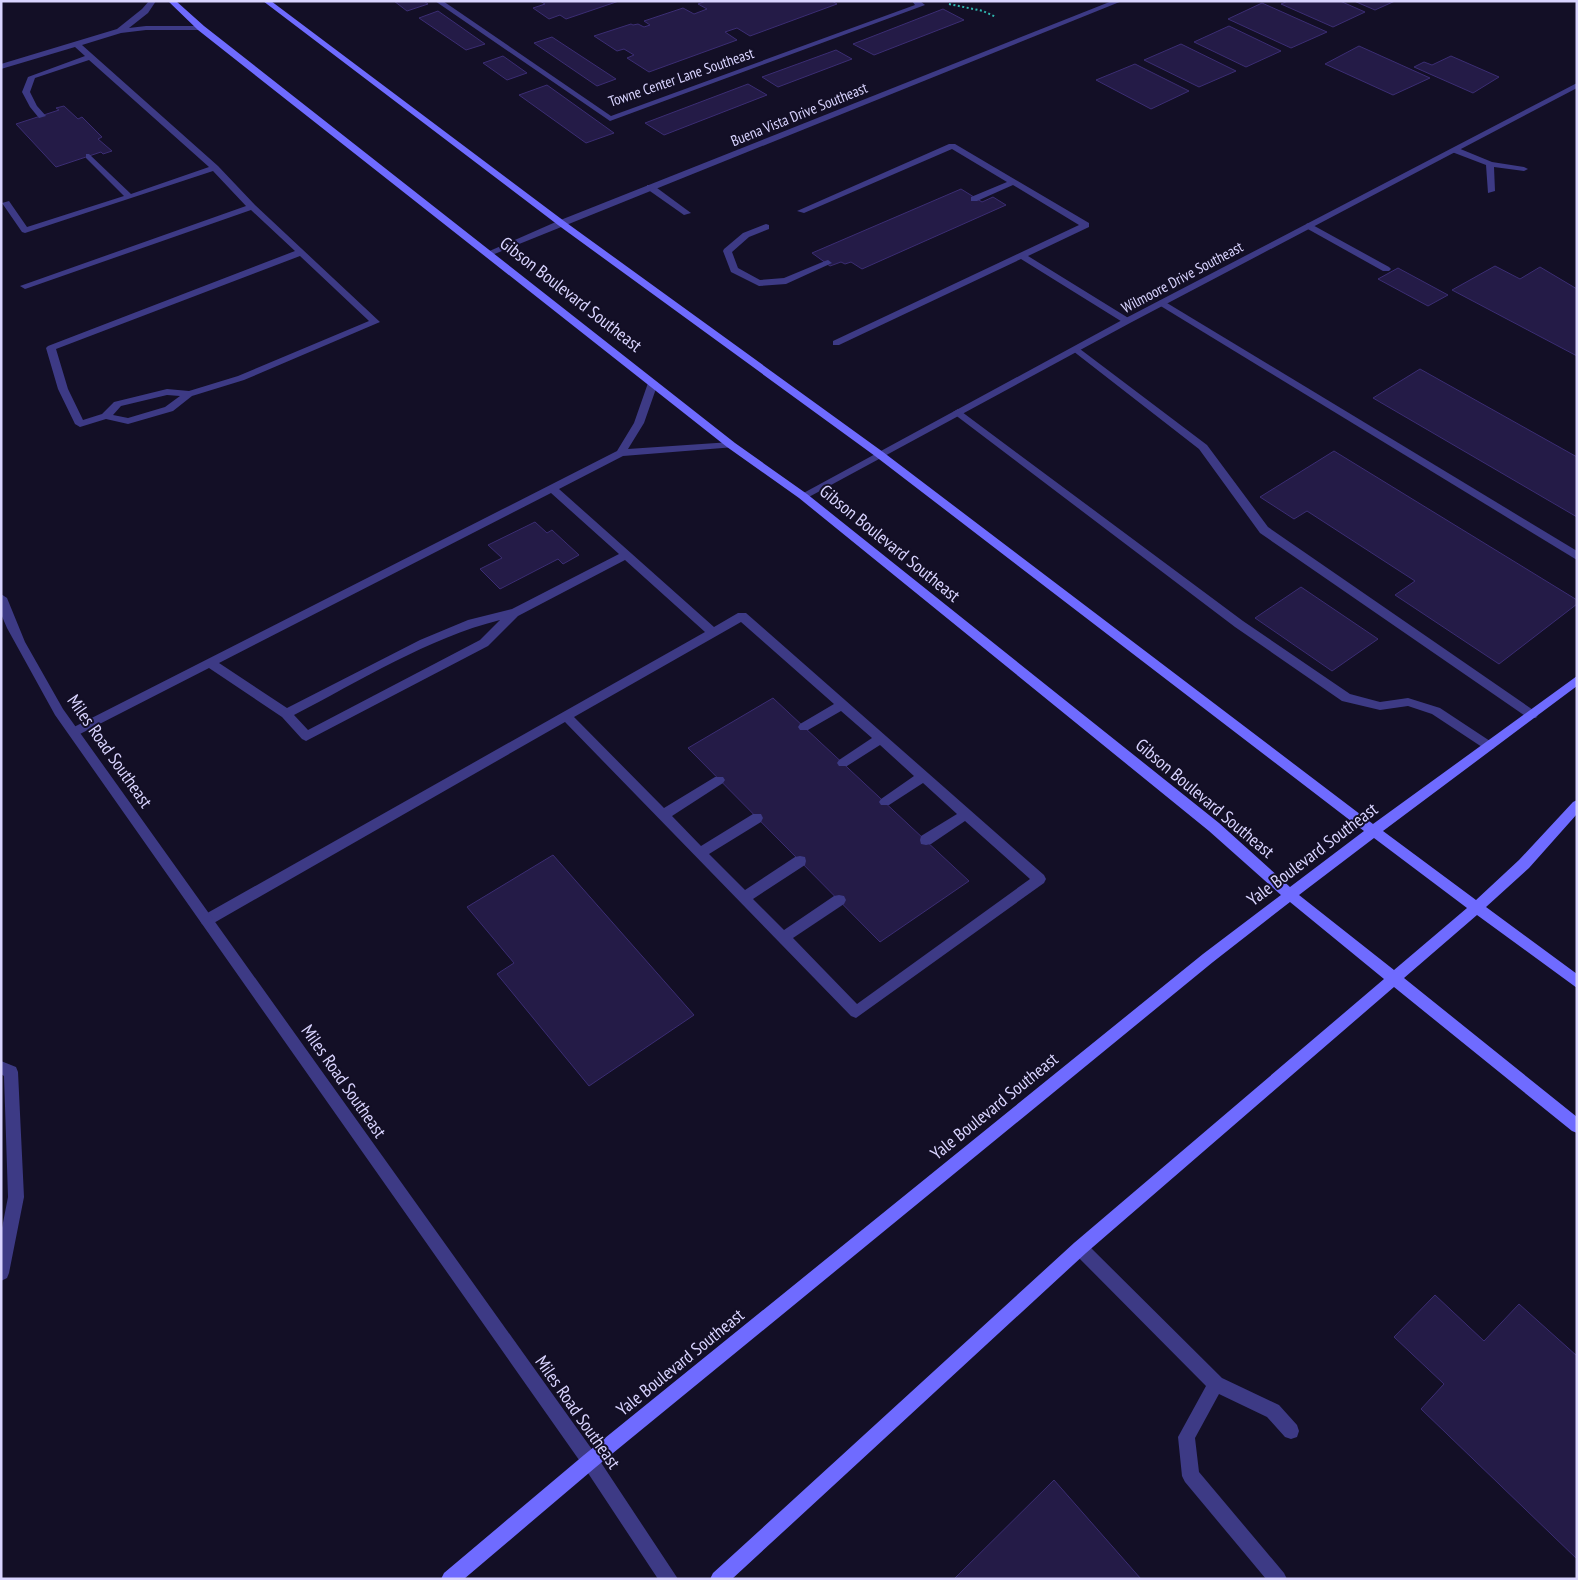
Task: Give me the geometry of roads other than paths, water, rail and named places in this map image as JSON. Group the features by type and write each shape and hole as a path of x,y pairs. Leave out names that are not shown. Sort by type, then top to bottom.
{"main road":[{"name":"Gibson Boulevard Southeast","path":"171,1 201,28 731,445 802,496 1214,827 1290,895 1577,1126"},
{"path":"266,1 561,223 879,454 1374,831 1577,982"},
{"name":"Yale Boulevard Southeast","path":"450,1579 590,1461 1208,958 1374,831 1577,680"},
{"path":"720,1579 1080,1248 1476,908 1524,864 1577,805"}],"street":[{"path":"120,31 145,11 153,1"},
{"name":"Towne Center Lane Southeast","path":"438,1 610,119 918,3"},
{"name":"Buena Vista Drive Southeast","path":"489,253 1119,1"},
{"path":"1,67 120,31 146,28 201,28"},
{"path":"76,44 215,168 252,207 375,322 241,378 189,394 169,409 128,421 106,416"},
{"path":"42,116 34,107 26,92 32,77 90,57"},
{"name":"Wilmoore Drive Southeast","path":"802,496 1127,321 1577,86"},
{"path":"802,211 952,146 1086,224 836,343"},
{"path":"1455,150 1490,164 1524,168"},
{"path":"89,156 130,197"},
{"path":"1490,164 1491,191"},
{"path":"6,203 25,230 215,168"},
{"path":"974,199 1014,182"},
{"path":"650,187 687,213"},
{"path":"25,286 252,207"},
{"path":"766,226 746,235 727,251 734,270 759,283 786,281 828,263"},
{"path":"1309,226 1386,269"},
{"path":"189,394 167,392 118,404 106,416 80,424 63,389 51,348 301,252"},
{"path":"1022,256 1127,321"},
{"path":"1162,303 1577,556"},
{"path":"1076,349 1203,447 1264,530 1532,714"},
{"path":"621,453 639,423 653,383"},
{"path":"958,412 1239,624 1346,698 1380,706 1408,702 1436,711 1489,746"},
{"path":"74,732 621,453 731,445"},
{"path":"552,488 713,633"},
{"path":"286,714 424,643 472,623 514,613 626,555"},
{"name":"Miles Road Southeast","path":"1,598 7,617 28,660 59,712 590,1461 670,1579"},
{"path":"209,662 286,714 306,736 484,643 514,613"},
{"path":"207,920 566,716 713,633 742,616 1039,879 856,1012 566,716"},
{"path":"804,727 842,705"},
{"path":"843,763 881,738"},
{"path":"885,802 924,776"},
{"path":"663,815 719,780"},
{"path":"926,840 966,814"},
{"path":"700,854 757,818"},
{"path":"744,898 800,861"},
{"path":"784,937 839,900"},
{"path":"1,1067 11,1072 16,1197 1,1273"},
{"path":"1080,1248 1216,1384 1273,1411 1290,1431"},
{"path":"1216,1384 1186,1437 1191,1476 1278,1579"}]}
